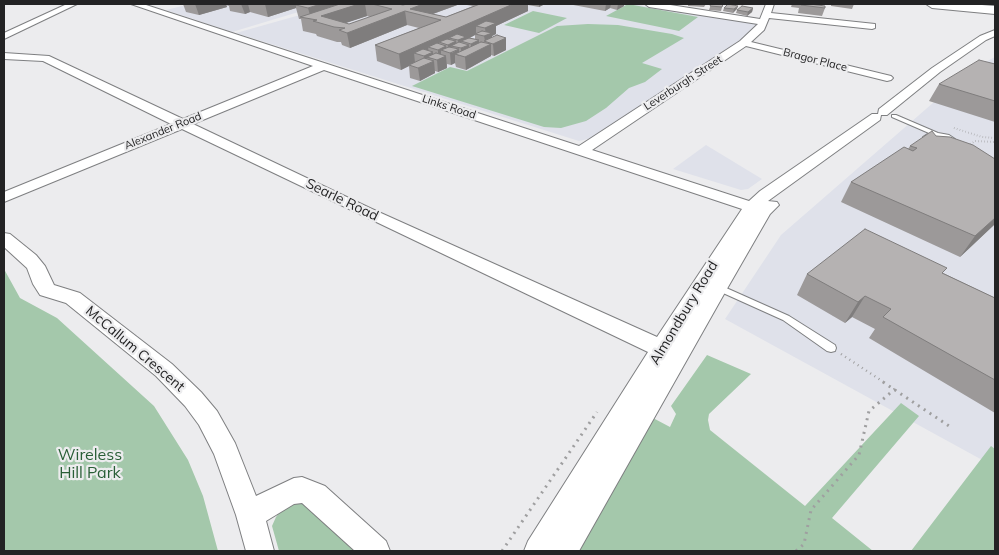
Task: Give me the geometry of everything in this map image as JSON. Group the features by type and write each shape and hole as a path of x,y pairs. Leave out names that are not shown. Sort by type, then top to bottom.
{"highway":[{"path":"932,4 994,10"},
{"path":"961,4 994,10"}],"street":[{"path":"4,36 73,4"},
{"name":"Links Road","path":"135,4 758,209"},
{"path":"649,4 712,15 767,13 872,26"},
{"path":"154,10 171,6"},
{"name":"Leverburgh Street","path":"582,150 744,43 761,28 767,13"},
{"name":"Almondbury Road","path":"887,117 936,70 995,32"},
{"name":"Almondbury Road","path":"563,551 670,352 710,284 758,209 874,128 945,72 995,39"},
{"name":"Bragor Place","path":"744,43 887,78"},
{"name":"Searle Road","path":"4,56 45,58 366,212 670,352"},
{"name":"Alexander Road","path":"4,197 323,66"},
{"name":"McCallum Crescent","path":"4,238 36,266 42,284 47,290 73,298 164,370 194,399 219,436 250,515 260,551"},
{"name":"Almondbury Road","path":"538,551 670,352"},
{"path":"250,515 284,495 302,490 315,495 376,551"}],"lane":[{"path":"887,117 950,138 954,144 947,146 935,143 927,138 927,135"},
{"path":"887,117 927,135 936,134"},
{"path":"710,284 786,318 831,348"}],"path":[{"path":"951,127 995,140"},
{"path":"968,146 975,141 995,140"},
{"path":"831,348 952,428"},
{"path":"796,551 804,544 810,510 859,455 869,411 895,390"},
{"path":"502,551 597,412"}],"shaded area":[{"path":"190,4 325,4 232,32 166,10"},
{"path":"339,4 633,4 709,17 749,21 757,23 761,28 592,138 579,141 236,33"},
{"path":"995,57 995,467 725,319 781,235 972,69"},
{"path":"706,145 762,179 748,189 741,190 673,169"}],"green space":[{"path":"628,4 698,17 679,31 606,16"},
{"path":"533,11 567,18 539,33 504,25"},
{"path":"618,25 672,34 684,38 642,63 662,69 645,82 629,88 606,108 586,121 561,128 544,127 412,86 450,67 467,71 557,26"},
{"name":"Wireless Hill Park","path":"4,269 20,298 57,318 154,406 188,460 203,496 218,551 4,551"},
{"path":"707,355 751,374 709,414 710,430 805,506 901,403 919,416 832,518 873,551 575,551 653,418 670,427 676,414 671,406"},
{"path":"991,446 995,449 995,551 911,551"},
{"path":"294,504 305,504 361,551 279,551 272,526 283,508"}],"building":[{"path":"321,4 308,8 296,5"},
{"path":"340,4 359,4 321,16 349,24 392,9 372,4 423,4 410,9 446,17 480,4 513,4 399,54 375,45 441,20 405,11 347,33 339,30 345,28 334,27 313,21 317,20 300,17"},
{"path":"711,4 723,4 722,7 710,6"},
{"path":"728,4 738,6 734,9 724,8"},
{"path":"801,5 825,6 825,8"},
{"path":"742,6 753,8 748,12 737,10"},
{"path":"486,21 496,23 485,28 476,26"},
{"path":"482,31 492,33 484,36 475,34"},
{"path":"457,34 466,37 458,40 449,38"},
{"path":"497,35 506,38 493,44 484,41"},
{"path":"469,38 479,40 471,44 461,41"},
{"path":"447,39 456,41 448,45 439,42"},
{"path":"459,42 469,45 461,48 451,46"},
{"path":"481,42 491,44 465,57 455,54"},
{"path":"437,43 446,46 438,50 428,47"},
{"path":"449,47 459,49 450,53 441,50"},
{"path":"423,49 433,52 424,56 414,53"},
{"path":"436,53 446,56 437,60 427,57"},
{"path":"424,58 434,61 418,68 409,65"},
{"path":"979,60 995,64 995,101 939,84"},
{"path":"932,131 936,136 950,137 973,145 995,159 995,218 975,236 851,182 904,147 913,151 917,148 910,146"},
{"path":"865,229 947,268 942,273 995,298 995,380 883,317 891,309 865,296 858,302 807,274"}]}
